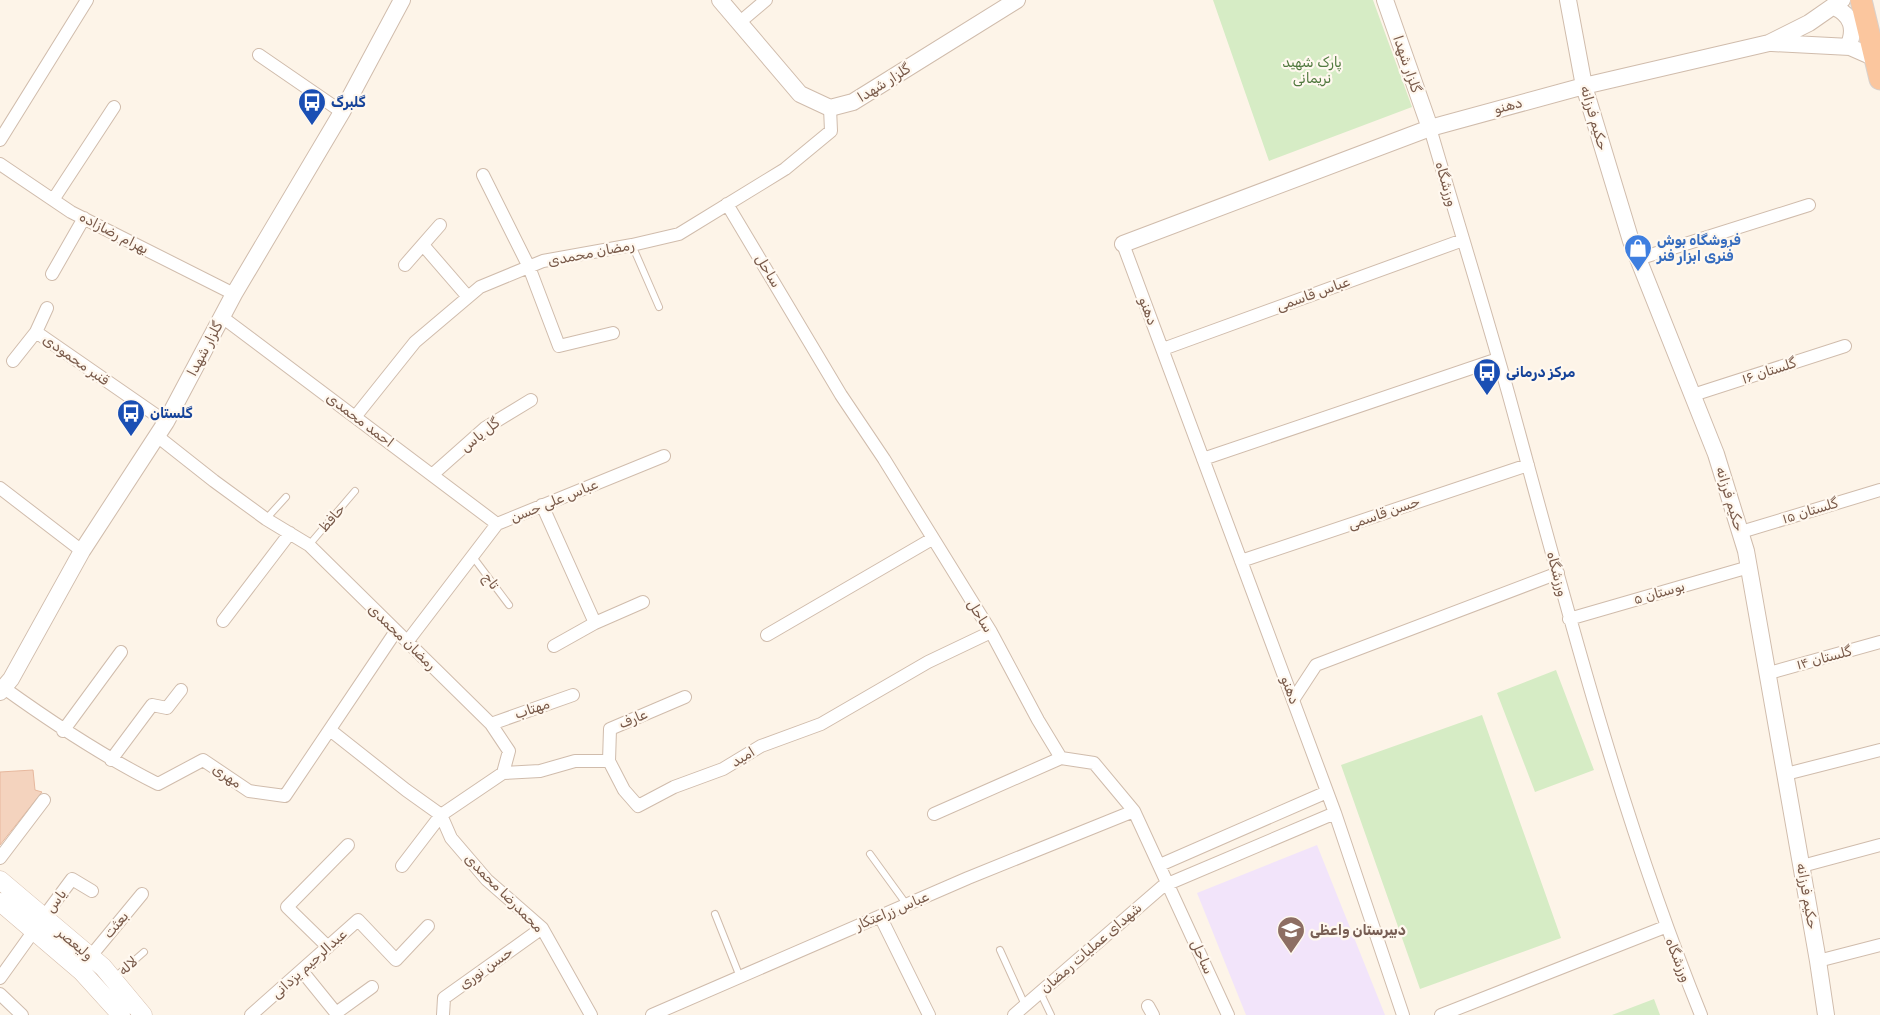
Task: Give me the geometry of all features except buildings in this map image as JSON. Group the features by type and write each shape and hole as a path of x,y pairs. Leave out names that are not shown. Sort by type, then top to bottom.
{"highway":[{"path":"1861,0 1880,78"}],"main road":[{"name":"ولیعصر","path":"0,880 90,957 113,979 143,1015"},
{"name":"ولیعصر","path":"0,902 82,972 121,1015"}],"street":[{"path":"0,140 87,0"},
{"name":"گلزار شهدا","path":"2,690 11,679 82,551 161,429 234,294 342,112 402,0"},
{"path":"720,0 800,94 830,108"},
{"path":"740,22 766,0"},
{"name":"گلزار شهدا","path":"830,108 853,102 1018,0"},
{"name":"گلزار شهدا","path":"1385,0 1430,128"},
{"name":"حکیم فرزانه","path":"1568,0 1584,86 1638,259 1716,454 1741,532 1769,673 1826,1015"},
{"path":"1838,4 1849,17 1853,28 1848,47"},
{"name":"دهنو","path":"1403,1015 1335,813 1124,244 1430,128 1584,86 1769,43 1809,23 1838,4"},
{"name":"دهنو","path":"1769,43 1848,47 1875,58"},
{"path":"259,55 342,112"},
{"path":"53,200 114,107"},
{"name":"رمضان محمدی","path":"355,417 415,342 480,287 543,261 632,245 678,234 785,169 831,132 830,108"},
{"name":"ورزشگاه","path":"1430,128 1498,359 1558,573 1569,619 1665,927 1701,1015"},
{"name":"بهرام رضازاده","path":"0,164 53,200 84,218 234,294"},
{"path":"483,175 529,267 559,346 613,333"},
{"name":"ساحل","path":"727,204 841,395 884,459 991,632 1038,720 1062,758 1094,763 1134,811 1169,883 1228,1015"},
{"path":"1638,259 1809,205"},
{"path":"52,274 84,218"},
{"path":"405,265 440,225"},
{"name":"عباس قاسمی","path":"1162,349 1462,240"},
{"path":"423,245 468,297"},
{"path":"13,361 36,332 47,308"},
{"name":"احمد محمدی","path":"222,316 497,524"},
{"name":"قنبر محمودی","path":"36,332 161,429"},
{"name":"گلستان ۱۶","path":"1693,395 1845,346"},
{"path":"1203,459 1498,359"},
{"name":"گل یاس","path":"432,475 485,428 531,400"},
{"name":"رمضان محمدی","path":"161,429 214,482 309,545 491,724 509,751 503,773"},
{"name":"عباس علی حسن","path":"408,642 497,524 664,456"},
{"name":"حسن قاسمی","path":"1241,561 1528,465"},
{"path":"0,488 82,551"},
{"name":"گلستان ۱۵","path":"1741,532 1880,490"},
{"path":"542,506 595,623"},
{"path":"223,621 290,533"},
{"path":"767,635 932,539"},
{"name":"بوستان ۵","path":"1569,619 1749,567"},
{"path":"1293,700 1316,666 1558,573"},
{"path":"554,646 595,623 643,602"},
{"name":"مهری","path":"2,690 63,731 111,760 158,784 202,760 249,791 285,796 396,631"},
{"name":"امید","path":"609,761 624,790 638,806 674,787 723,770 761,746 821,724 928,662 991,632"},
{"name":"گلستان ۱۴","path":"1769,673 1880,642"},
{"path":"63,731 121,652"},
{"path":"111,760 152,705 167,708 181,690"},
{"name":"مهتاب","path":"491,724 573,695"},
{"name":"عارف","path":"609,761 610,729 685,697"},
{"path":"330,730 441,815"},
{"path":"1786,774 1880,750"},
{"path":"934,814 1062,758"},
{"path":"402,866 441,815 503,773 540,771 576,761 609,761"},
{"path":"1160,865 1327,792"},
{"path":"0,858 44,800"},
{"name":"عباس زراعتکار","path":"652,1015 880,916 1134,811"},
{"name":"شهدای عملیات رمضان","path":"1014,1015 1169,883 1335,813"},
{"name":"محمدرضا محمدی","path":"441,815 451,838 487,880 542,928 591,1015"},
{"path":"328,947 287,907 348,845"},
{"path":"1802,866 1880,846"},
{"name":"یاس","path":"43,918 72,879 92,891"},
{"name":"بعثت","path":"90,957 142,894"},
{"path":"880,916 929,1015"},
{"name":"عبدالرحیم یزدانی","path":"251,1015 358,920 396,960 428,926"},
{"path":"1441,1015 1665,927"},
{"name":"حسن نوری","path":"443,1015 444,998 542,928"},
{"path":"0,978 33,932"},
{"path":"1818,961 1880,946"},
{"path":"302,971 336,1013 372,987"},
{"path":"0,994 22,1015"}],"lane":[{"path":"632,245 659,307"},
{"name":"حافظ","path":"309,545 356,491"},
{"path":"266,518 286,497"},
{"name":"تاج","path":"473,557 509,605"},
{"path":"870,854 907,905"},
{"path":"715,914 740,977"},
{"path":"1000,950 1025,1005"},
{"name":"لاله","path":"113,979 144,952"},
{"path":"1040,992 1052,1015"}],"shaded area":[{"name":"دبیرستان واعظی","path":"1317,845 1385,1015 1246,1015 1197,893"}],"green space":[{"name":"پارک شهید نریمانی","path":"1213,0 1373,0 1412,107 1269,161"},
{"path":"1556,670 1594,770 1535,792 1497,693"},
{"path":"1482,715 1561,938 1420,989 1341,765"},
{"path":"1654,999 1660,1015 1612,1015"}],"place":[{"name":"گلبرگ","path":"312,126"},
{"name":"فروشگاه بوش فنری ابزار فنر","path":"1638,272"},
{"name":"مرکز درمانی","path":"1487,396"},
{"name":"گلستان","path":"131,437"},
{"name":"دبیرستان واعظی","path":"1291,954"}]}
